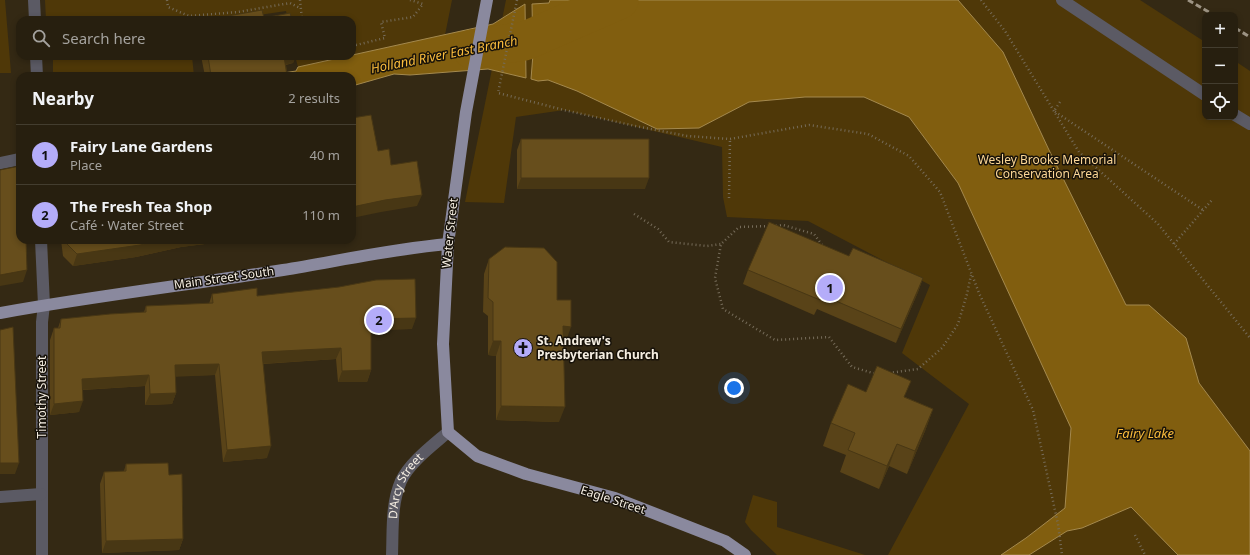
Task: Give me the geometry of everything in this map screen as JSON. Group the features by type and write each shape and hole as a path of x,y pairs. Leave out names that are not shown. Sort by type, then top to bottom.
{"main road":[{"name":"Water Street","path":"448,432 443,344 448,244 466,112 487,0"},
{"name":"Main Street South","path":"0,313 44,305 283,270 417,247 448,244"},
{"name":"Eagle Street","path":"448,432 477,456 526,474 616,498 725,541 746,555"}],"street":[{"path":"34,0 34,16"},
{"path":"1062,0 1202,93"},
{"path":"36,60 36,72"},
{"path":"1238,117 1250,124"},
{"path":"0,162 16,160"},
{"name":"Timothy Street","path":"41,244 44,305 42,322 42,555"},
{"name":"D'Arcy Street","path":"392,555 395,498 401,480 414,463 448,432"},
{"path":"0,497 41,494"}],"path":[{"path":"167,0 168,7 189,16 238,12 290,3 300,8"},
{"path":"300,0 301,16"},
{"path":"356,45 385,38 381,22 413,17 423,4 410,0"},
{"path":"517,0 498,93 564,110 687,136 730,139 809,125 868,134 909,156 940,192 979,293 1033,410 1058,524 1062,555"},
{"path":"980,0 1005,31 1079,152 1158,224 1250,338"},
{"path":"1054,110 1060,102"},
{"path":"1054,110 1203,210"},
{"path":"729,198 730,139"},
{"path":"1174,244 1212,200"},
{"path":"634,214 658,229 669,242 707,246 721,244 739,227 783,226 814,234 826,250"},
{"path":"721,244 716,278 723,309 775,340 829,337 852,367 878,374"},
{"path":"886,373 918,369 942,348 958,324 972,273"},
{"path":"1136,535 1145,555"}],"green space":[{"path":"0,0 5,0 11,73 0,73"},
{"path":"45,0 452,0 445,35 356,54 356,16 287,16 286,11 253,16 46,16"},
{"name":"Wesley Brooks Memorial Conservation Area","path":"506,0 1140,0 1202,40 1202,120 1238,120 1238,63 1250,71 1250,555 888,555 969,404 902,353 930,285 808,221 727,217 723,197 722,147 564,110 516,117 504,203 465,202"},
{"path":"53,60 192,60 194,72 53,72"},
{"path":"296,60 330,60 298,67"},
{"path":"753,495 777,502 777,527 865,555 777,555 751,530 745,522"}],"water":[{"name":"Fairy Lake","path":"550,0 958,0 1003,52 1049,150 1126,305 1149,305 1186,338 1199,383 1250,451 1250,555 1178,555 1131,507 1082,528 1067,531 1029,555 1001,555 1065,508 1071,428 958,183 909,117 864,97 805,97 749,102 699,128 657,129 577,91 548,80 538,81 531,79 533,54 532,4 549,3"},
{"name":"Holland River East Branch","path":"525,4 526,78 488,69 410,75 394,74 356,85 356,72 290,72 296,71 298,67 330,60 356,60 356,54 493,24"}],"building":[{"path":"262,10 264,16 228,16"},
{"path":"290,13 291,16 274,16"},
{"path":"209,60 285,60 286,72 210,72"},
{"path":"371,115 378,151 389,149 391,165 417,161 422,195 385,200 356,206 356,117"},
{"path":"521,139 649,139 649,178 521,178"},
{"path":"16,167 16,244 26,244 27,270 0,275 0,170"},
{"path":"769,222 849,256 853,248 923,278 901,329 822,295 820,300 748,270"},
{"path":"67,244 144,244 140,245 77,254"},
{"name":"St. Andrew's Presbyterian Church","path":"505,247 544,248 557,262 557,300 571,300 571,327 563,326 565,407 501,406 501,341 493,341 493,302 488,298 489,259"},
{"path":"415,279 416,318 371,319 371,370 342,371 341,348 262,352 271,446 227,450 219,364 175,365 176,393 150,394 149,375 82,379 83,401 54,404 54,328 60,328 61,319 146,312 146,306 213,303 212,294 257,288 257,296 339,287 376,280"},
{"path":"13,327 19,463 0,463 0,330"},
{"path":"877,366 911,381 904,397 933,409 915,451 897,444 887,466 848,450 855,433 831,423 848,384 866,392"},
{"path":"168,463 169,475 182,474 183,539 106,541 104,472 126,471 126,464"}],"waterway":[{"name":"Holland River East Branch","path":"472,49 525,41 619,0"}],"railway":[{"path":"1188,0 1209,12"},
{"path":"1238,30 1250,37"}],"place":[{"name":"Fairy Lane Gardens","path":"830,288"},
{"name":"The Fresh Tea Shop","path":"379,320"},
{"name":"St. Andrew's Presbyterian Church","path":"523,348"}]}
